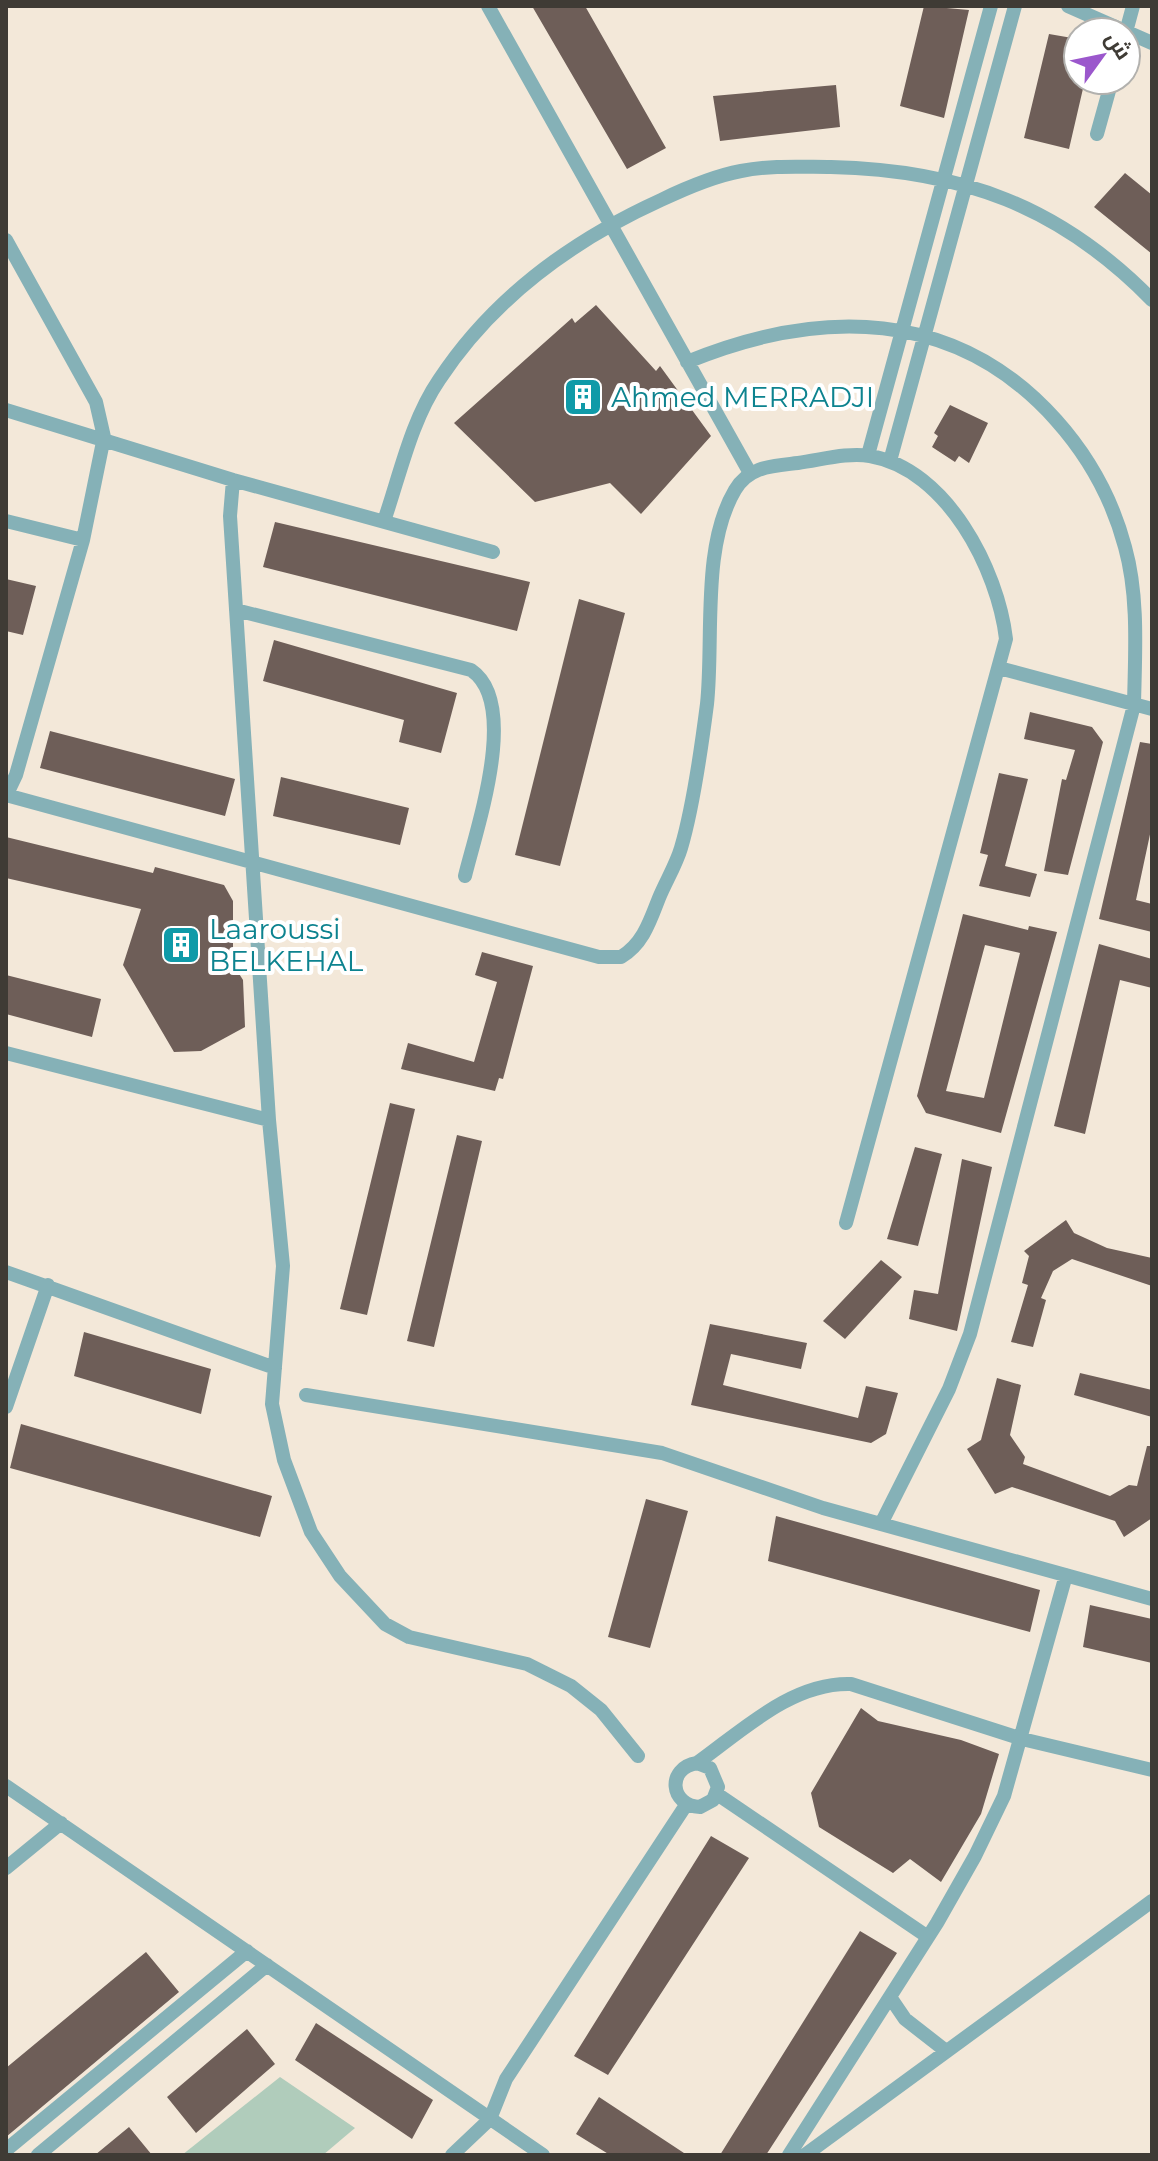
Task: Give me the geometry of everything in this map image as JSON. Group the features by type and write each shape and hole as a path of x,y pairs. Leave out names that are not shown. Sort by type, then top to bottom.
{"street":[{"path":"488,6 750,473"},
{"path":"868,455 991,6"},
{"path":"890,461 1015,6"},
{"path":"1068,6 1091,16"},
{"path":"1097,134 1108,96"},
{"path":"384,521 415,429 437,382 536,274 609,223 688,188 740,171 787,166 858,168 945,179 968,185 1027,208 1103,255 1152,300"},
{"path":"6,240 96,402 104,437 83,540 16,775 6,795 599,957 621,957 642,938 681,847 707,706 716,550 724,514 735,490 750,473 781,465 868,455 890,461 922,481 956,518 982,554 1003,611 1006,639 846,1223"},
{"path":"687,362 770,334 826,326 925,336 955,343 1000,368 1038,400 1095,469 1126,549 1136,643 1134,705 970,1334 949,1389 881,1524"},
{"path":"6,410 104,437 233,480 493,552"},
{"path":"233,480 230,516 252,864 269,1120 283,1266 272,1404 284,1460 311,1532 340,1576 385,1624 409,1637 527,1664 571,1686 601,1710 638,1756"},
{"path":"6,521 83,540"},
{"path":"236,610 471,670 481,677 494,702 494,725 490,765 465,876"},
{"path":"999,668 1152,709"},
{"path":"6,1053 269,1120"},
{"path":"6,1272 275,1368"},
{"path":"6,1407 48,1285"},
{"path":"306,1395 662,1453 823,1508 1152,1599"},
{"path":"789,2155 928,1937 975,1856 1004,1796 1066,1575"},
{"path":"686,1805 676,1793 675,1779 684,1767 697,1763 782,1703 830,1683 851,1684 1022,1739 1152,1770"},
{"path":"686,1805 707,1805 717,1794 715,1773 697,1763"},
{"path":"6,1786 543,2155"},
{"path":"717,1794 928,1937"},
{"path":"452,2155 490,2119 506,2079 686,1805"},
{"path":"6,1868 61,1823"},
{"path":"805,2155 1152,1901"},
{"path":"6,2150 247,1951"},
{"path":"38,2155 267,1965"},
{"path":"890,1997 905,2019 946,2051"}],"green space":[{"path":"280,2077 355,2128 323,2155 182,2155"}],"building":[{"path":"532,6 585,6 666,148 627,169"},
{"path":"924,6 969,10 944,118 900,106"},
{"path":"1049,34 1062,36 1062,96 1081,96 1069,149 1024,138"},
{"path":"836,85 840,127 720,141 713,96"},
{"path":"1125,173 1152,195 1152,254 1094,207"},
{"name":"Ahmed MERRADJI","path":"596,305 656,371 660,366 711,436 641,514 610,483 535,502 454,423 572,318 575,323"},
{"path":"950,405 988,423 969,463 959,456 955,462 932,447 938,436 934,433"},
{"path":"275,522 530,582 517,631 263,567"},
{"path":"6,579 36,586 23,635 6,631"},
{"path":"579,599 625,613 560,866 515,855"},
{"path":"274,640 457,693 441,753 399,742 404,720 263,681"},
{"path":"1030,712 1092,727 1103,742 1068,875 1044,871 1062,779 1066,780 1075,750 1024,739"},
{"path":"50,731 235,779 225,816 40,768"},
{"path":"1140,742 1152,744 1152,825 1136,900 1152,904 1152,932 1099,919"},
{"path":"999,773 1028,779 1005,866 1037,874 1030,897 979,886 988,855 980,853"},
{"path":"281,777 409,808 400,845 273,816"},
{"name":"Laaroussi BELKEHAL","path":"6,837 153,873 155,867 224,885 233,901 233,964 243,980 245,1027 201,1051 174,1052 123,965 141,909 6,878"},
{"path":"963,914 1028,930 1029,926 1057,932 1001,1133 926,1113 917,1096","holes":["985,945 1020,953 984,1098 946,1091"]},
{"path":"1099,944 1152,959 1152,988 1120,980 1085,1134 1054,1126"},
{"path":"482,952 533,966 503,1079 499,1078 495,1091 401,1069 408,1043 474,1062 497,982 475,975"},
{"path":"6,975 101,999 92,1037 6,1014"},
{"path":"390,1103 415,1109 367,1315 340,1309"},
{"path":"457,1135 482,1141 434,1347 407,1341"},
{"path":"915,1147 942,1154 918,1246 887,1239"},
{"path":"962,1159 992,1167 957,1331 909,1319 914,1290 938,1294"},
{"path":"1066,1220 1074,1233 1107,1248 1152,1258 1152,1286 1072,1259 1053,1271 1041,1298 1046,1300 1033,1347 1011,1342 1028,1285 1022,1283 1029,1256 1024,1251"},
{"path":"881,1260 902,1277 845,1339 823,1321"},
{"path":"710,1324 807,1343 801,1369 731,1354 723,1385 858,1418 866,1386 898,1393 886,1434 871,1443 691,1405"},
{"path":"84,1332 211,1369 201,1414 74,1376"},
{"path":"1080,1373 1152,1390 1152,1417 1074,1395"},
{"path":"997,1378 1021,1385 1010,1435 1025,1457 1023,1464 1110,1496 1129,1485 1137,1486 1147,1446 1152,1446 1152,1518 1124,1537 1115,1521 1012,1487 995,1494 967,1449 981,1440"},
{"path":"21,1424 272,1496 260,1537 10,1468"},
{"path":"646,1499 688,1511 650,1648 608,1637"},
{"path":"776,1516 1040,1590 1030,1632 768,1561"},
{"path":"1090,1605 1152,1619 1152,1663 1083,1647"},
{"path":"861,1708 878,1721 961,1740 999,1754 981,1814 941,1882 910,1859 893,1873 819,1827 811,1793"},
{"path":"711,1836 749,1858 608,2075 574,2056"},
{"path":"860,1931 897,1953 766,2155 720,2155"},
{"path":"146,1952 179,1992 6,2137 6,2068"},
{"path":"316,2023 433,2100 412,2139 295,2060"},
{"path":"247,2029 275,2064 196,2133 167,2097"},
{"path":"599,2097 687,2155 610,2155 576,2134"},
{"path":"129,2127 152,2155 95,2155"}],"place":[{"name":"Ahmed MERRADJI","path":"583,397"},
{"name":"Laaroussi BELKEHAL","path":"181,945"}]}
